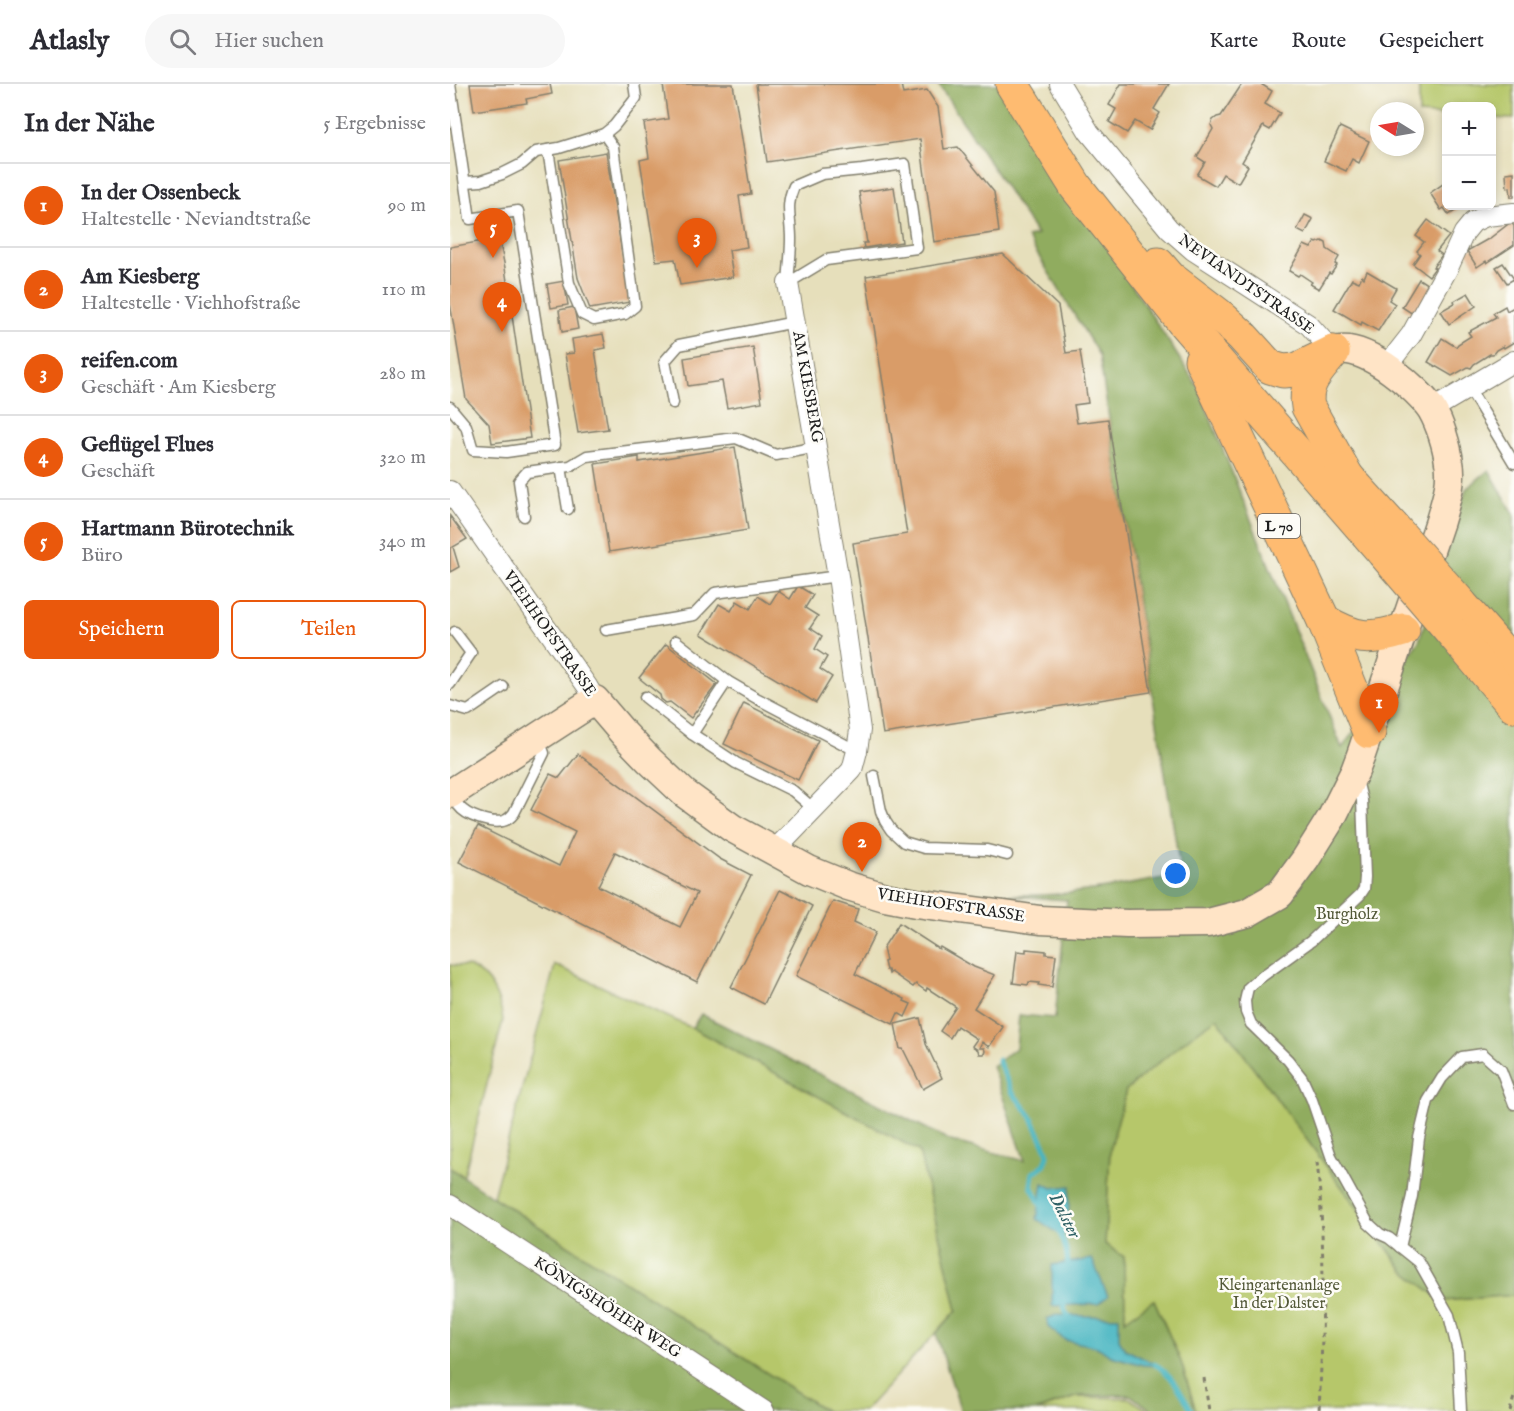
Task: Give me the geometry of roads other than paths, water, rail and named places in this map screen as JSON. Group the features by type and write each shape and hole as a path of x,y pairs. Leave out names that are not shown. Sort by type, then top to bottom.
{"highway":[{"name":"L 70","path":"1012,84 1076,186 1184,323 1387,539 1455,616 1514,706"},
{"name":"L 70","path":"1033,84 1090,176 1138,240 1348,478 1387,539"},
{"path":"1170,278 1220,316 1270,367 1283,371 1296,370 1333,352"},
{"name":"L 70","path":"1184,323 1324,621 1362,753"},
{"path":"1333,352 1313,378 1307,388 1306,397 1308,407 1348,478"},
{"name":"L 70","path":"1455,616 1514,665"},
{"path":"1324,621 1361,638 1385,636 1403,630"}],"street":[{"name":"NEVIANDTSTRASSE","path":"1060,84 1089,132 1169,229 1193,250 1309,325 1333,352"},
{"path":"1386,367 1411,335 1448,268 1464,233 1473,222 1486,216 1514,213"},
{"name":"AM KIESBERG","path":"773,852 852,770 858,751 860,730 838,576 788,283"},
{"path":"1333,352 1352,351 1369,357 1406,381 1431,410 1443,437 1450,465 1448,490 1440,521 1362,753"},
{"path":"1431,410 1514,361"},
{"name":"VIEHHOFSTRASSE","path":"450,491 595,700 624,734 684,793 732,828 773,852 848,886 885,897 1040,920 1127,924 1208,923 1247,913 1280,894 1305,860 1332,817 1362,753"},
{"path":"450,794 595,700"},
{"name":"KÖNIGSHÖHER WEG","path":"450,1205 764,1411"}],"lane":[{"path":"450,84 470,219 518,211 555,446 506,452 473,450 466,426 450,407"},
{"path":"465,182 481,181 502,174 522,164 537,152 559,148 604,134 614,126 636,98 634,84"},
{"path":"548,150 569,283 582,314 594,320 625,314 635,306 612,147 604,134"},
{"path":"905,164 916,248 826,260 788,283 791,238 788,207 794,186 822,174 905,164"},
{"path":"673,403 665,361 679,345 795,322"},
{"path":"1469,388 1514,463"},
{"path":"524,516 519,481 527,472 570,466 587,456 736,438 776,455 817,447"},
{"path":"561,467 568,509"},
{"path":"606,630 694,615 715,593 838,576"},
{"path":"450,684 471,653 455,632"},
{"path":"676,641 728,681 858,751"},
{"path":"692,734 728,681"},
{"path":"450,706 468,711 503,687"},
{"path":"645,697 692,734 736,763 793,791 815,810"},
{"path":"450,794 460,808 476,817 496,822 508,819 514,813 544,753 538,737"},
{"path":"1362,753 1364,889 1311,941 1248,988 1245,1001 1246,1012 1251,1024 1288,1060 1302,1078 1331,1156 1368,1223 1419,1262 1449,1315 1458,1352 1461,1411"},
{"path":"874,776 885,821 904,842 924,848 987,850 1007,855"},
{"path":"1400,1247 1412,1196 1419,1138 1428,1101 1442,1078 1462,1057 1483,1054 1501,1070 1514,1104"}],"water":[{"path":"1043,1183 1052,1188 1070,1186 1068,1221 1066,1233 1062,1236 1037,1219"},
{"path":"1092,1259 1108,1296 1098,1304 1052,1306 1052,1265"},
{"path":"1056,1315 1119,1317 1119,1339 1125,1349 1158,1366 1143,1365 1111,1356 1097,1347 1065,1340 1048,1327 1047,1319"}],"waterway":[{"name":"Dalster","path":"998,1060 1012,1092 1031,1116 1046,1148 1048,1155 1045,1164 1033,1173 1031,1186 1042,1207"},
{"name":"Dalster","path":"1059,1232 1066,1250 1067,1269"},
{"name":"Dalster","path":"1064,1299 1065,1311 1072,1320"},
{"name":"Dalster","path":"1154,1364 1171,1378 1192,1411"}],"place":[{"name":"Hartmann Bürotechnik","path":"493,258"},
{"name":"reifen.com","path":"697,268"},
{"name":"Geflügel Flues","path":"502,332"},
{"name":"In der Ossenbeck","path":"1379,733"},
{"name":"Am Kiesberg","path":"862,872"}],"park label":[{"name":"Burgholz","path":"1347,915"},
{"name":"Kleingartenanlage In der Dalster","path":"1279,1295"}]}
